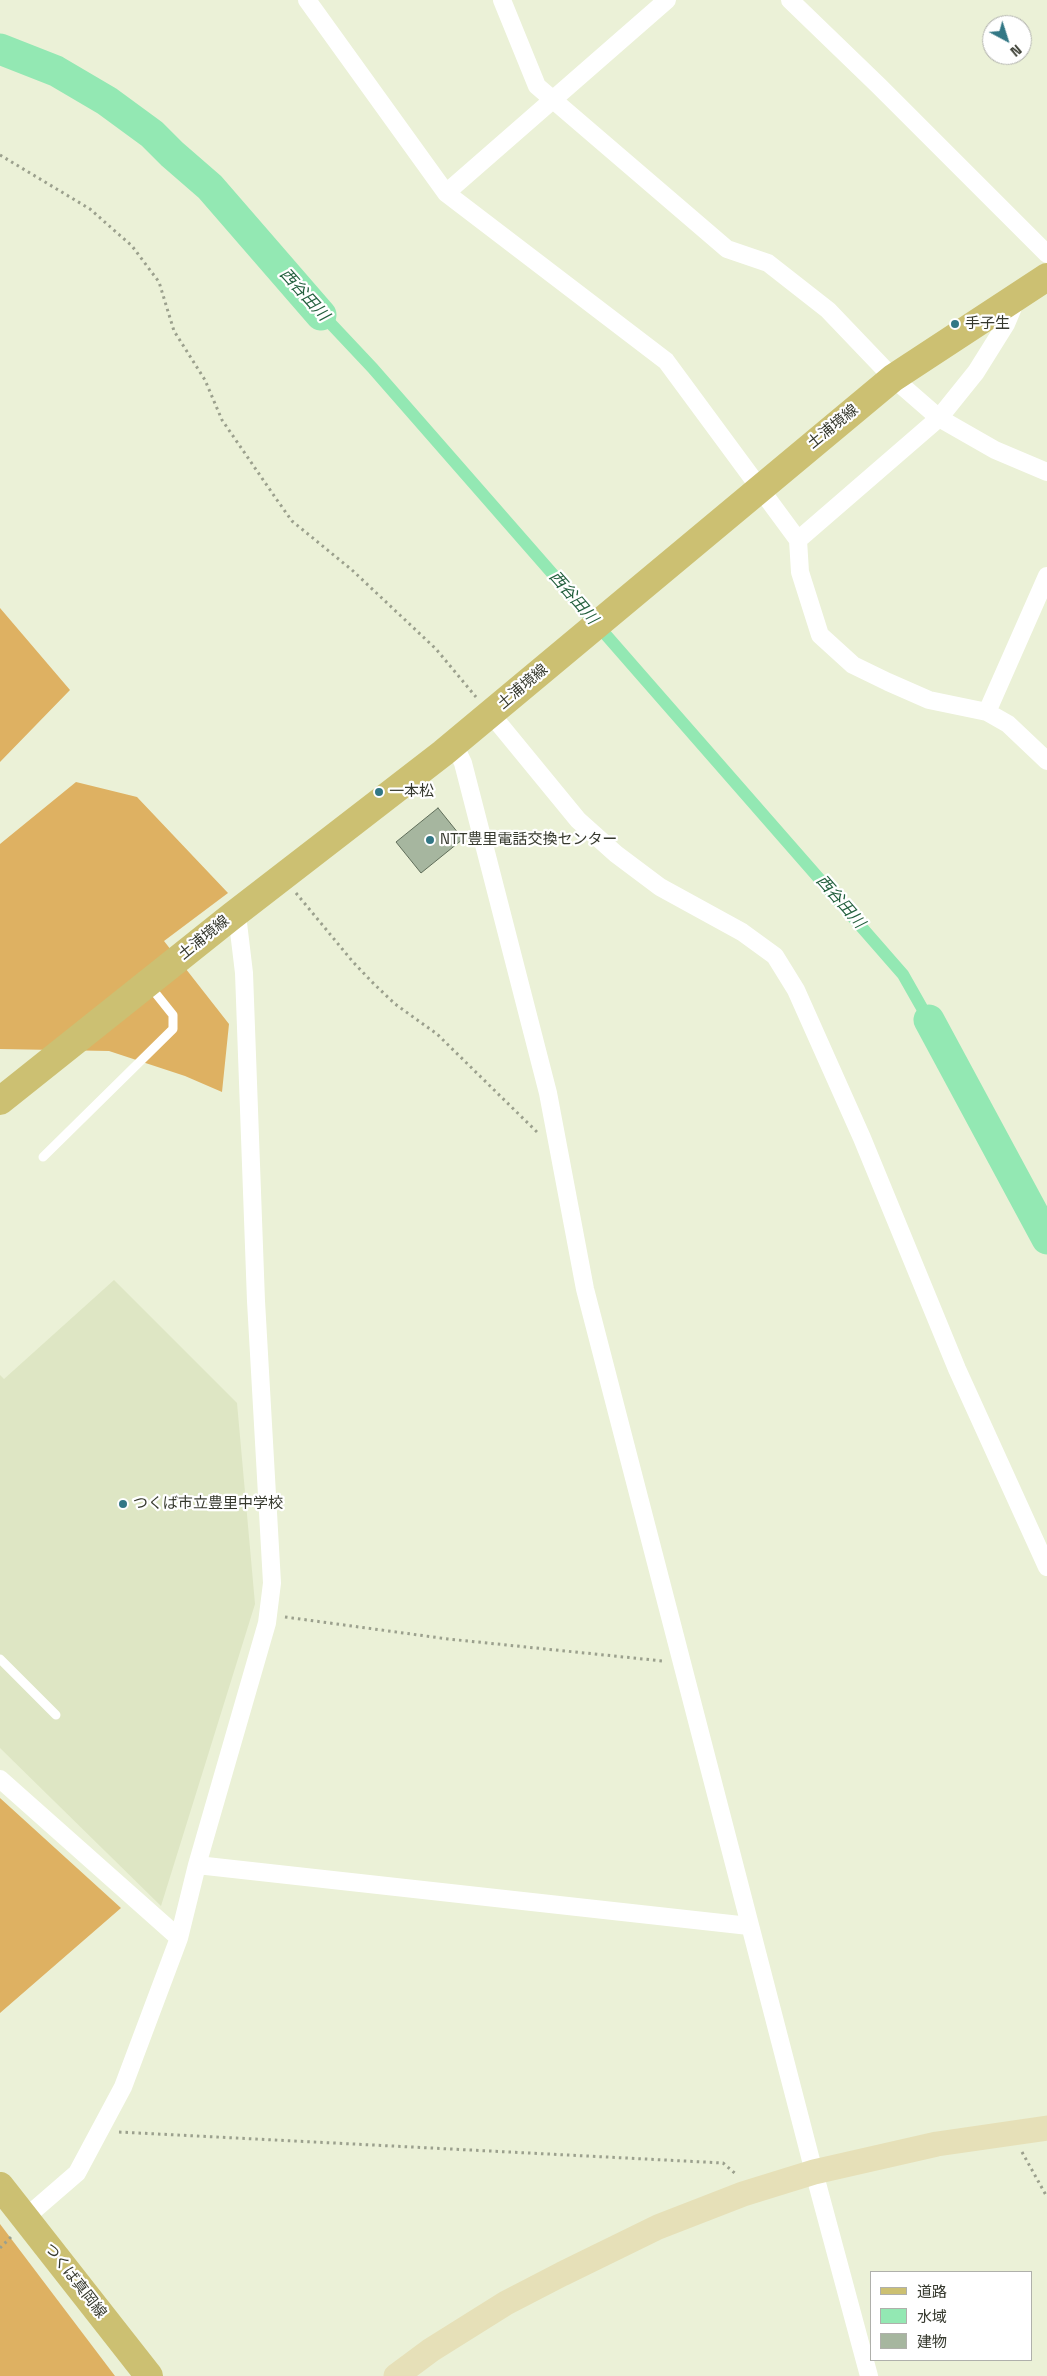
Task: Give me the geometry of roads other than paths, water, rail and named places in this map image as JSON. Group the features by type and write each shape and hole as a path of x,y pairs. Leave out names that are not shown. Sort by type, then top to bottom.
{"main road":[{"name":"土浦境線","path":"0,1101 232,916 454,744 893,378 1047,277"},
{"name":"つくば真岡線","path":"0,2186 149,2376"}],"street":[{"path":"307,0 446,193 666,361 798,540 800,572 820,635 853,665 888,682 929,700 987,712 1008,724 1047,761"},
{"path":"502,0 536,86 552,100 727,249 768,263 828,310 893,378 939,418 995,450 1047,472"},
{"path":"446,193 667,0"},
{"path":"790,0 1047,254"},
{"path":"798,540 939,418 976,372 1006,324 1018,296"},
{"path":"987,712 1047,576"},
{"path":"491,714 578,820 616,854 660,887 742,932 775,956 796,990 862,1138 957,1368 1047,1567"},
{"path":"454,744 463,763 548,1094 585,1289 814,2172 869,2376"},
{"path":"25,2218 77,2173 123,2087 179,1938 197,1864 268,1615 272,1583 256,1301 244,973 238,923 232,916"},
{"path":"0,1779 179,1938"},
{"path":"197,1864 750,1926"},
{"path":"396,2376 430,2350 506,2304 562,2274 658,2227 747,2193 814,2172 937,2144 1047,2128"}],"lane":[{"path":"43,1157 173,1029 173,1015 148,983"},
{"path":"0,1659 56,1715"}],"water":[{"path":"298,280 377,364 908,971 955,1054 944,1059 898,978 368,372 289,288"}],"waterway":[{"name":"西谷田川","path":"0,49 56,71 107,101 152,134 210,187 321,315"},
{"name":"西谷田川","path":"929,1020 1047,1239"}],"place":[{"name":"手子生","path":"955,324"},
{"name":"一本松","path":"379,792"},
{"name":"NTT豊里電話交換センター","path":"430,840"},
{"name":"つくば市立豊里中学校","path":"123,1504"}]}
